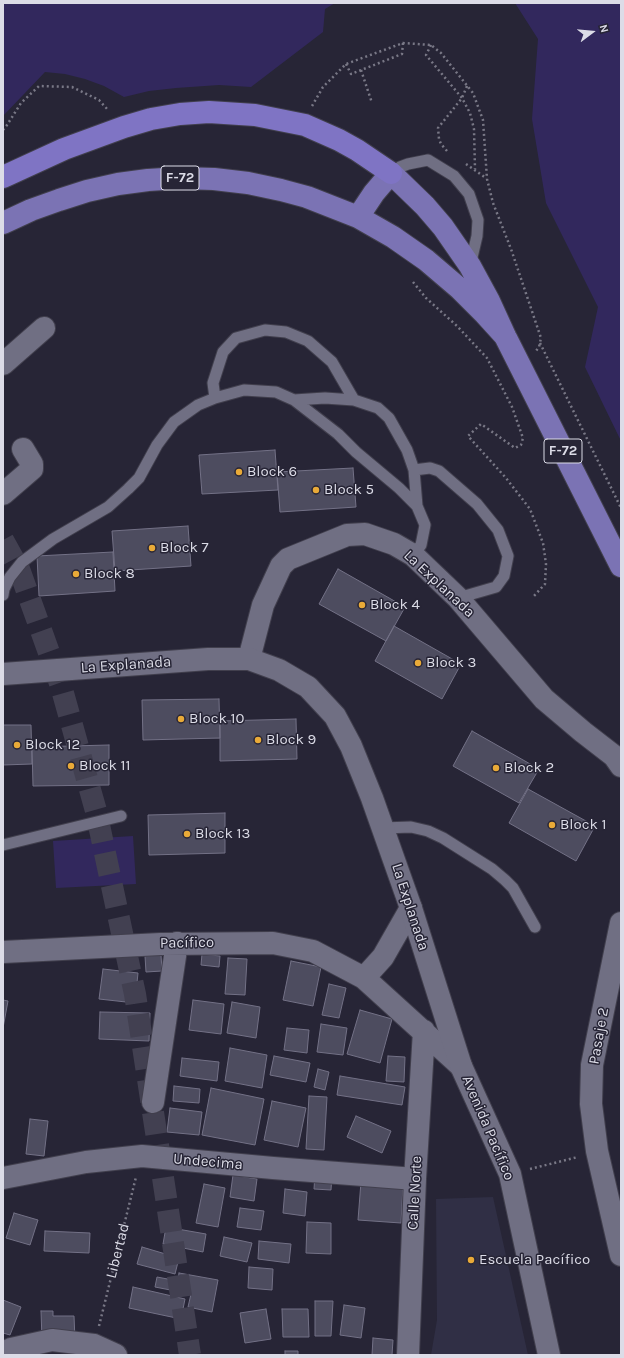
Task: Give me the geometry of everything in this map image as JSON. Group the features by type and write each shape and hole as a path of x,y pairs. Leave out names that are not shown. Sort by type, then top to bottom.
{"highway":[{"path":"3,177 64,149 124,127 152,119 180,114 209,112 255,115 305,125 339,140 357,150 391,173"}],"main road":[{"path":"358,217 374,193 391,173"},
{"name":"F-72","path":"391,173 425,206 443,227 470,266 489,301 505,336 621,566"},
{"name":"F-72","path":"3,223 38,208 87,191 118,184 148,180 180,178 221,180 248,183 281,190 333,206 358,217 393,237 426,260 460,289 505,336"}],"street":[{"path":"3,364 44,328"},
{"path":"3,494 32,469 32,464 23,449"},
{"name":"La Explanada","path":"249,660 263,604 281,566 288,559 347,535 365,534 394,544 413,555 458,598 544,699 614,756 621,766"},
{"name":"La Explanada","path":"3,674 208,658 249,660 279,670 308,687 335,716 351,746 372,798 411,908 461,1066"},
{"path":"364,978 383,957 411,908"},
{"name":"Pasaje 2","path":"621,923 592,1065 591,1104 597,1152 621,1255"},
{"path":"153,1102 177,943"},
{"name":"Pacífico","path":"3,952 177,943 273,943 313,951 364,978 461,1066"},
{"name":"Calle Norte","path":"408,1355 415,1179 424,1031"},
{"name":"Avenida Pacífico","path":"461,1066 510,1174 549,1355"},
{"name":"Undecima","path":"3,1178 86,1162 142,1156 415,1179"},
{"path":"3,1353 11,1348 52,1340 94,1345 116,1355"}],"lane":[{"path":"391,173 408,164 428,160 454,176 469,194 478,220 477,236 470,266"},
{"path":"215,398 213,383 223,352 236,338 265,330 286,332 308,341 332,362 354,400"},
{"path":"3,595 4,589 10,577 22,562 53,539 108,507 139,478 157,445 174,422 198,405 215,398 244,390 276,392 294,400 338,434 417,506"},
{"path":"294,400 325,398 354,400 378,408 389,418 407,450 414,470 417,506 425,525 421,545 413,555"},
{"path":"414,470 430,468 439,471 477,504 498,530 508,556 504,576 496,587 458,598"},
{"path":"3,846 121,816"},
{"path":"383,828 411,828 428,831 443,838 492,869 513,888 535,927"}],"path":[{"path":"346,64 351,74 402,54 403,43"},
{"path":"431,45 426,55 462,98 470,113 474,129 475,169"},
{"path":"361,70 372,103"},
{"path":"3,130 21,103 39,86 72,87 99,100 124,127"},
{"path":"451,154 446,151 441,144 438,128 462,98 467,86"},
{"path":"462,161 487,178"},
{"path":"413,282 426,298 457,326 486,358 512,407 523,438 522,445 515,448 481,424 468,436 506,478 530,509 543,543 546,564 545,584 533,597"},
{"path":"540,342 621,508"},
{"path":"510,1174 597,1152"},
{"name":"Libertad","path":"94,1345 142,1156"}],"shaded area":[{"path":"3,3 335,3 325,9 323,32 251,87 219,85 176,88 149,91 124,97 104,86 85,79 65,74 45,72 3,116"},
{"path":"515,3 621,3 621,441 585,367 598,307 546,203 532,119 538,39"},
{"path":"133,836 136,884 56,888 53,841"},
{"name":"Escuela Pacífico","path":"493,1197 528,1355 431,1355 437,1320 436,1199"}],"building":[{"name":"Block 6","path":"275,450 278,490 202,494 199,455"},
{"name":"Block 5","path":"353,468 356,507 280,512 277,472"},
{"name":"Block 7","path":"188,526 191,566 115,571 112,531"},
{"name":"Block 8","path":"113,552 115,591 39,596 37,556"},
{"name":"Block 4","path":"338,569 405,607 386,641 319,604"},
{"name":"Block 3","path":"394,626 461,664 442,699 375,661"},
{"name":"Block 10","path":"219,699 220,738 143,740 142,700"},
{"name":"Block 9","path":"296,719 297,759 220,761 220,721"},
{"name":"Block 12","path":"3,725 31,725 32,764 3,765"},
{"name":"Block 2","path":"472,731 539,769 519,803 453,766"},
{"name":"Block 11","path":"109,745 109,785 33,786 32,747"},
{"name":"Block 1","path":"528,789 595,826 576,861 509,823"},
{"name":"Block 13","path":"225,813 225,853 149,855 148,815"},
{"path":"202,954 220,956 219,967 201,965"},
{"path":"161,955 162,971 146,972 145,956"},
{"path":"228,958 247,959 245,995 225,994"},
{"path":"291,961 321,967 313,1006 283,1000"},
{"path":"103,969 138,973 135,1003 99,999"},
{"path":"329,984 346,988 339,1018 322,1015"},
{"path":"3,1000 8,1001 3,1028"},
{"path":"193,1000 224,1004 221,1034 189,1030"},
{"path":"232,1002 260,1007 256,1038 227,1033"},
{"path":"360,1010 392,1019 380,1063 347,1054"},
{"path":"100,1012 150,1013 149,1041 99,1039"},
{"path":"321,1024 347,1028 343,1055 317,1052"},
{"path":"287,1028 309,1030 307,1053 284,1050"},
{"path":"230,1048 267,1055 262,1088 225,1081"},
{"path":"274,1056 310,1063 306,1082 270,1075"},
{"path":"388,1056 405,1057 404,1082 386,1081"},
{"path":"182,1058 219,1062 217,1081 180,1076"},
{"path":"318,1069 329,1072 325,1090 314,1087"},
{"path":"340,1076 405,1087 402,1105 337,1095"},
{"path":"174,1086 200,1089 199,1103 173,1101"},
{"path":"211,1088 264,1099 255,1145 202,1135"},
{"path":"309,1096 327,1097 324,1150 306,1149"},
{"path":"272,1101 306,1108 298,1147 264,1140"},
{"path":"170,1108 202,1112 199,1135 167,1132"},
{"path":"356,1116 391,1131 382,1153 347,1137"},
{"path":"30,1119 48,1121 44,1156 26,1154"},
{"path":"315,1174 332,1175 331,1190 314,1189"},
{"path":"233,1175 257,1179 254,1201 230,1197"},
{"path":"361,1182 403,1186 401,1223 358,1220"},
{"path":"204,1184 225,1188 218,1227 196,1223"},
{"path":"285,1189 307,1192 305,1216 283,1213"},
{"path":"240,1208 264,1211 261,1230 237,1227"},
{"path":"14,1213 38,1220 30,1245 6,1238"},
{"path":"307,1222 331,1223 331,1254 306,1253"},
{"path":"166,1227 206,1234 203,1252 163,1244"},
{"path":"45,1231 90,1233 89,1253 44,1251"},
{"path":"224,1237 252,1243 247,1262 220,1256"},
{"path":"259,1241 291,1244 289,1263 258,1259"},
{"path":"142,1247 179,1258 175,1274 137,1264"},
{"path":"249,1267 273,1269 272,1290 248,1288"},
{"path":"179,1273 218,1280 212,1312 188,1307 191,1294 155,1287 157,1277 178,1281"},
{"path":"133,1287 185,1299 181,1319 129,1308"},
{"path":"3,1300 21,1307 10,1335 3,1333"},
{"path":"315,1301 333,1301 331,1336 315,1336"},
{"path":"344,1305 365,1308 361,1338 340,1335"},
{"path":"266,1309 271,1339 245,1343 240,1313"},
{"path":"282,1309 308,1309 309,1337 283,1337"},
{"path":"41,1311 53,1311 53,1316 74,1316 75,1340 42,1340"},
{"path":"373,1338 393,1340 392,1355 372,1355"},
{"path":"285,1351 298,1351 298,1355 285,1355"}],"tunnel":[{"path":"3,540 19,569 61,686 96,811 135,994 190,1355"}],"place":[{"name":"Block 6","path":"239,472"},
{"name":"Block 5","path":"316,490"},
{"name":"Block 7","path":"152,548"},
{"name":"Block 8","path":"76,574"},
{"name":"Block 4","path":"362,605"},
{"name":"Block 3","path":"418,663"},
{"name":"Block 10","path":"181,719"},
{"name":"Block 9","path":"258,740"},
{"name":"Block 12","path":"17,745"},
{"name":"Block 11","path":"71,766"},
{"name":"Block 2","path":"496,768"},
{"name":"Block 1","path":"552,825"},
{"name":"Block 13","path":"187,834"},
{"name":"Escuela Pacífico","path":"471,1260"}]}
